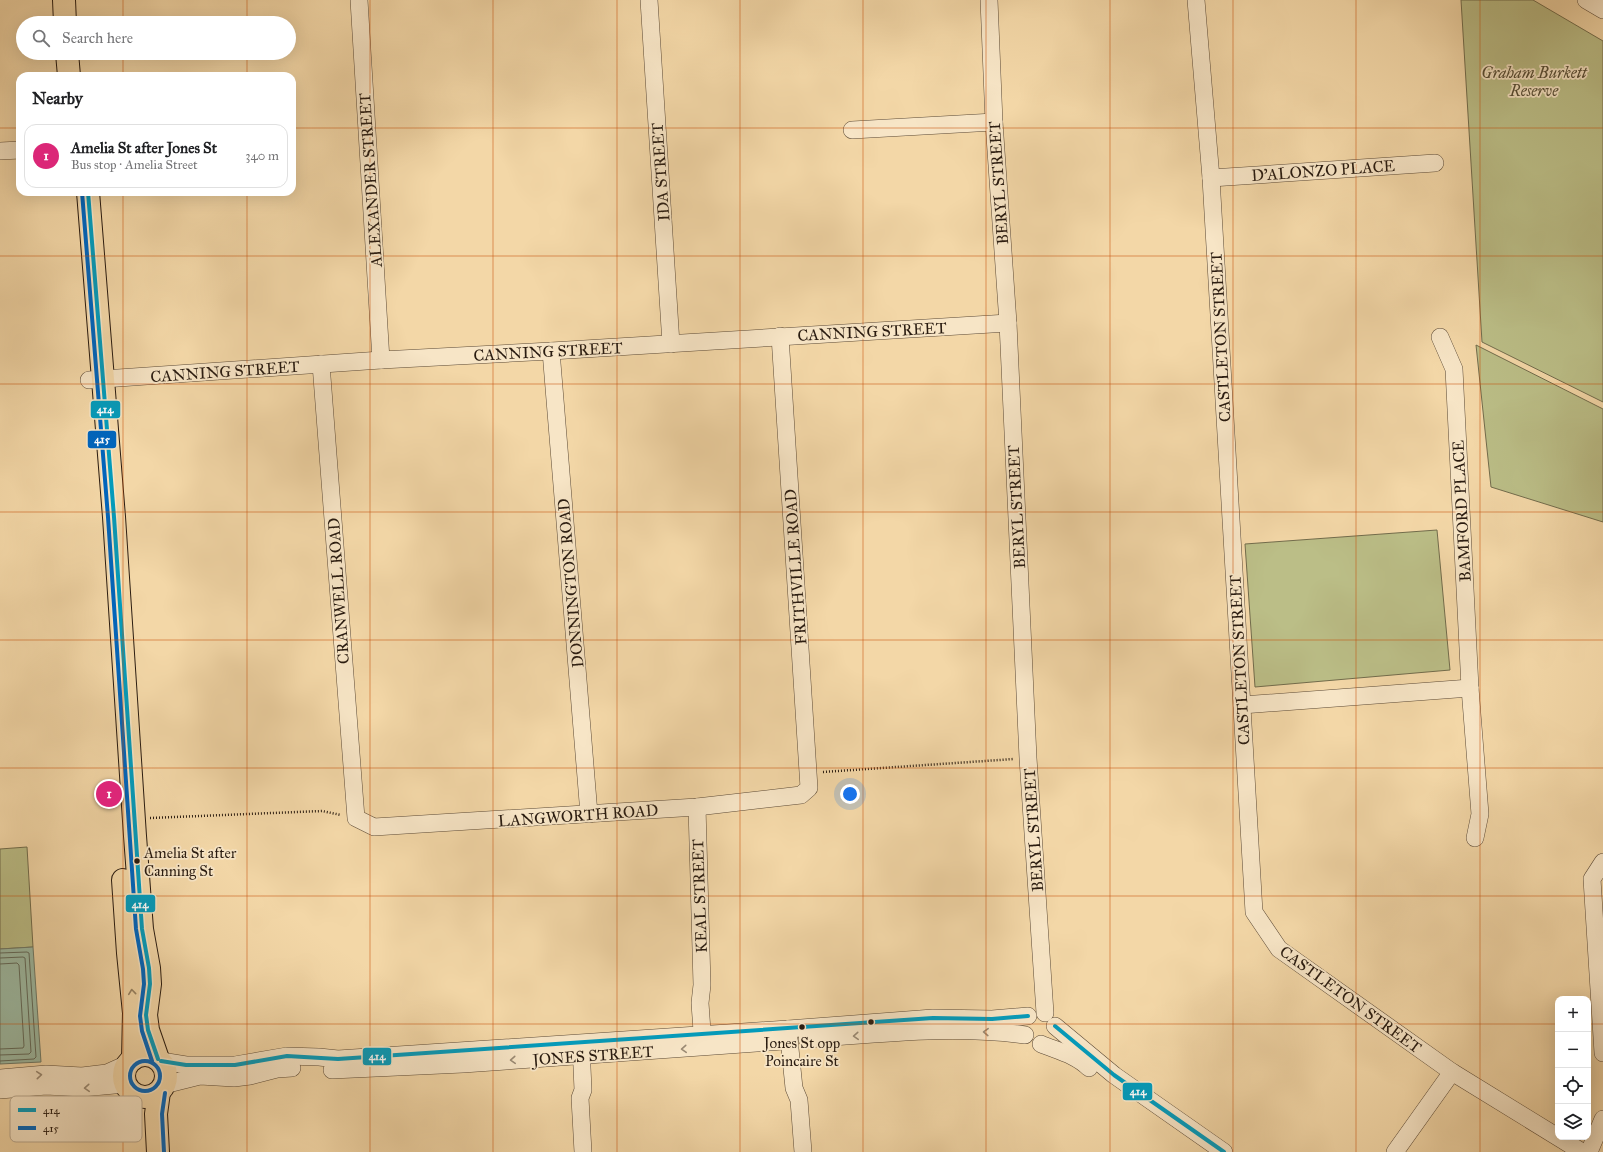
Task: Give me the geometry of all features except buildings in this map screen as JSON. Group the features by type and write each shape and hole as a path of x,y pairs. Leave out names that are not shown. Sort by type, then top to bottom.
{"main road":[{"path":"64,0 65,16"},
{"path":"76,0 77,16"},
{"path":"68,60 69,72"},
{"path":"80,60 81,72"},
{"path":"76,196 96,380 114,517 141,912 149,968 150,984 146,1015 148,1030 159,1060 166,1072 156,1114 158,1152"},
{"path":"88,196 96,380 128,953 134,1013 130,1075 136,1096"},
{"path":"130,1075 144,1054 151,1055 159,1060"},
{"path":"130,1075 148,1097 162,1088"},
{"path":"142,1120 144,1127 144,1152"}],"street":[{"name":"ALEXANDER STREET","path":"359,0 381,360"},
{"name":"IDA STREET","path":"649,0 672,344"},
{"name":"BERYL STREET","path":"989,0 994,122 1008,324 1028,758 1050,1019"},
{"name":"CASTLETON STREET","path":"1196,0 1211,178 1254,912 1279,949 1452,1072 1582,1152"},
{"path":"1586,0 1603,10"},
{"path":"852,130 994,122"},
{"path":"0,151 16,150"},
{"name":"D'ALONZO PLACE","path":"1211,178 1435,163"},
{"name":"CANNING STREET","path":"96,380 381,360 1008,324"},
{"name":"FRITHVILLE ROAD","path":"780,336 809,774 808,788 801,795"},
{"name":"BAMFORD PLACE","path":"1440,337 1454,369 1470,688 1480,814 1475,838"},
{"name":"DONNINGTON ROAD","path":"551,351 588,814"},
{"name":"CRANWELL ROAD","path":"321,364 356,818"},
{"path":"1242,705 1470,688"},
{"name":"LANGWORTH ROAD","path":"356,818 374,828 697,807 801,795"},
{"name":"KEAL STREET","path":"697,807 702,985 708,1002 709,1041"},
{"path":"1603,862 1592,880 1603,1053"},
{"name":"JONES STREET","path":"794,1035 933,1018 992,1019 1028,1016 1036,1012 1050,1019"},
{"path":"1025,1035 1023,1025 1028,1016"},
{"path":"1041,1044 1050,1040 1054,1036 1050,1019"},
{"path":"1050,1019 1114,1075 1224,1152"},
{"name":"JONES STREET","path":"162,1088 200,1076 234,1078 250,1076 277,1069 290,1068 336,1070 367,1069 576,1050 794,1035 933,1030 991,1032 1025,1035 1031,1042 1041,1044 1072,1056 1082,1062 1114,1089 1204,1152"},
{"path":"794,1035 802,1086 799,1100 803,1152"},
{"path":"576,1050 583,1090 580,1098 583,1152"},
{"name":"JONES STREET","path":"159,1060 173,1064 186,1065 235,1065 287,1056 338,1059 576,1050"},
{"path":"1395,1152 1452,1072"},
{"path":"0,1078 46,1074 82,1076 107,1073 130,1075"},
{"path":"0,1090 46,1086 82,1088 130,1075"},
{"path":"1589,1152 1603,1119"}],"path":[{"path":"809,774 1028,758"},
{"path":"146,818 322,811 356,818"}],"green space":[{"name":"Graham Burkett Reserve","path":"1461,0 1533,0 1603,41 1603,402 1482,342"},
{"path":"1476,345 1603,409 1603,522 1491,487"},
{"path":"1437,530 1450,670 1255,687 1245,544"},
{"path":"27,847 33,947 0,949 0,849"}],"water":[{"path":"33,947 41,1062 0,1064 0,949"}],"transit line":[{"name":"415","path":"82,196 108,517 136,929 143,969 144,984 140,1016 142,1031 152,1061"},
{"name":"414","path":"88,196 114,517 142,929 149,968 150,984 146,1015 148,1030 158,1059"},
{"name":"414","path":"161,1061 186,1065 235,1065 287,1056 338,1059 933,1018 992,1019 1028,1016"},
{"name":"414","path":"1055,1026 1114,1075 1224,1152"},
{"name":"415","path":"145,1061 155,1066 160,1076 155,1086 145,1091 135,1086 130,1076 135,1066 145,1061"},
{"name":"415","path":"164,1152 162,1114 165,1093"}],"place":[{"name":"Amelia St after Jones St","path":"109,794"},
{"name":"Amelia St after Canning St","path":"137,861"},
{"name":"Jones St opp Poincaire St","path":"802,1027"}]}
